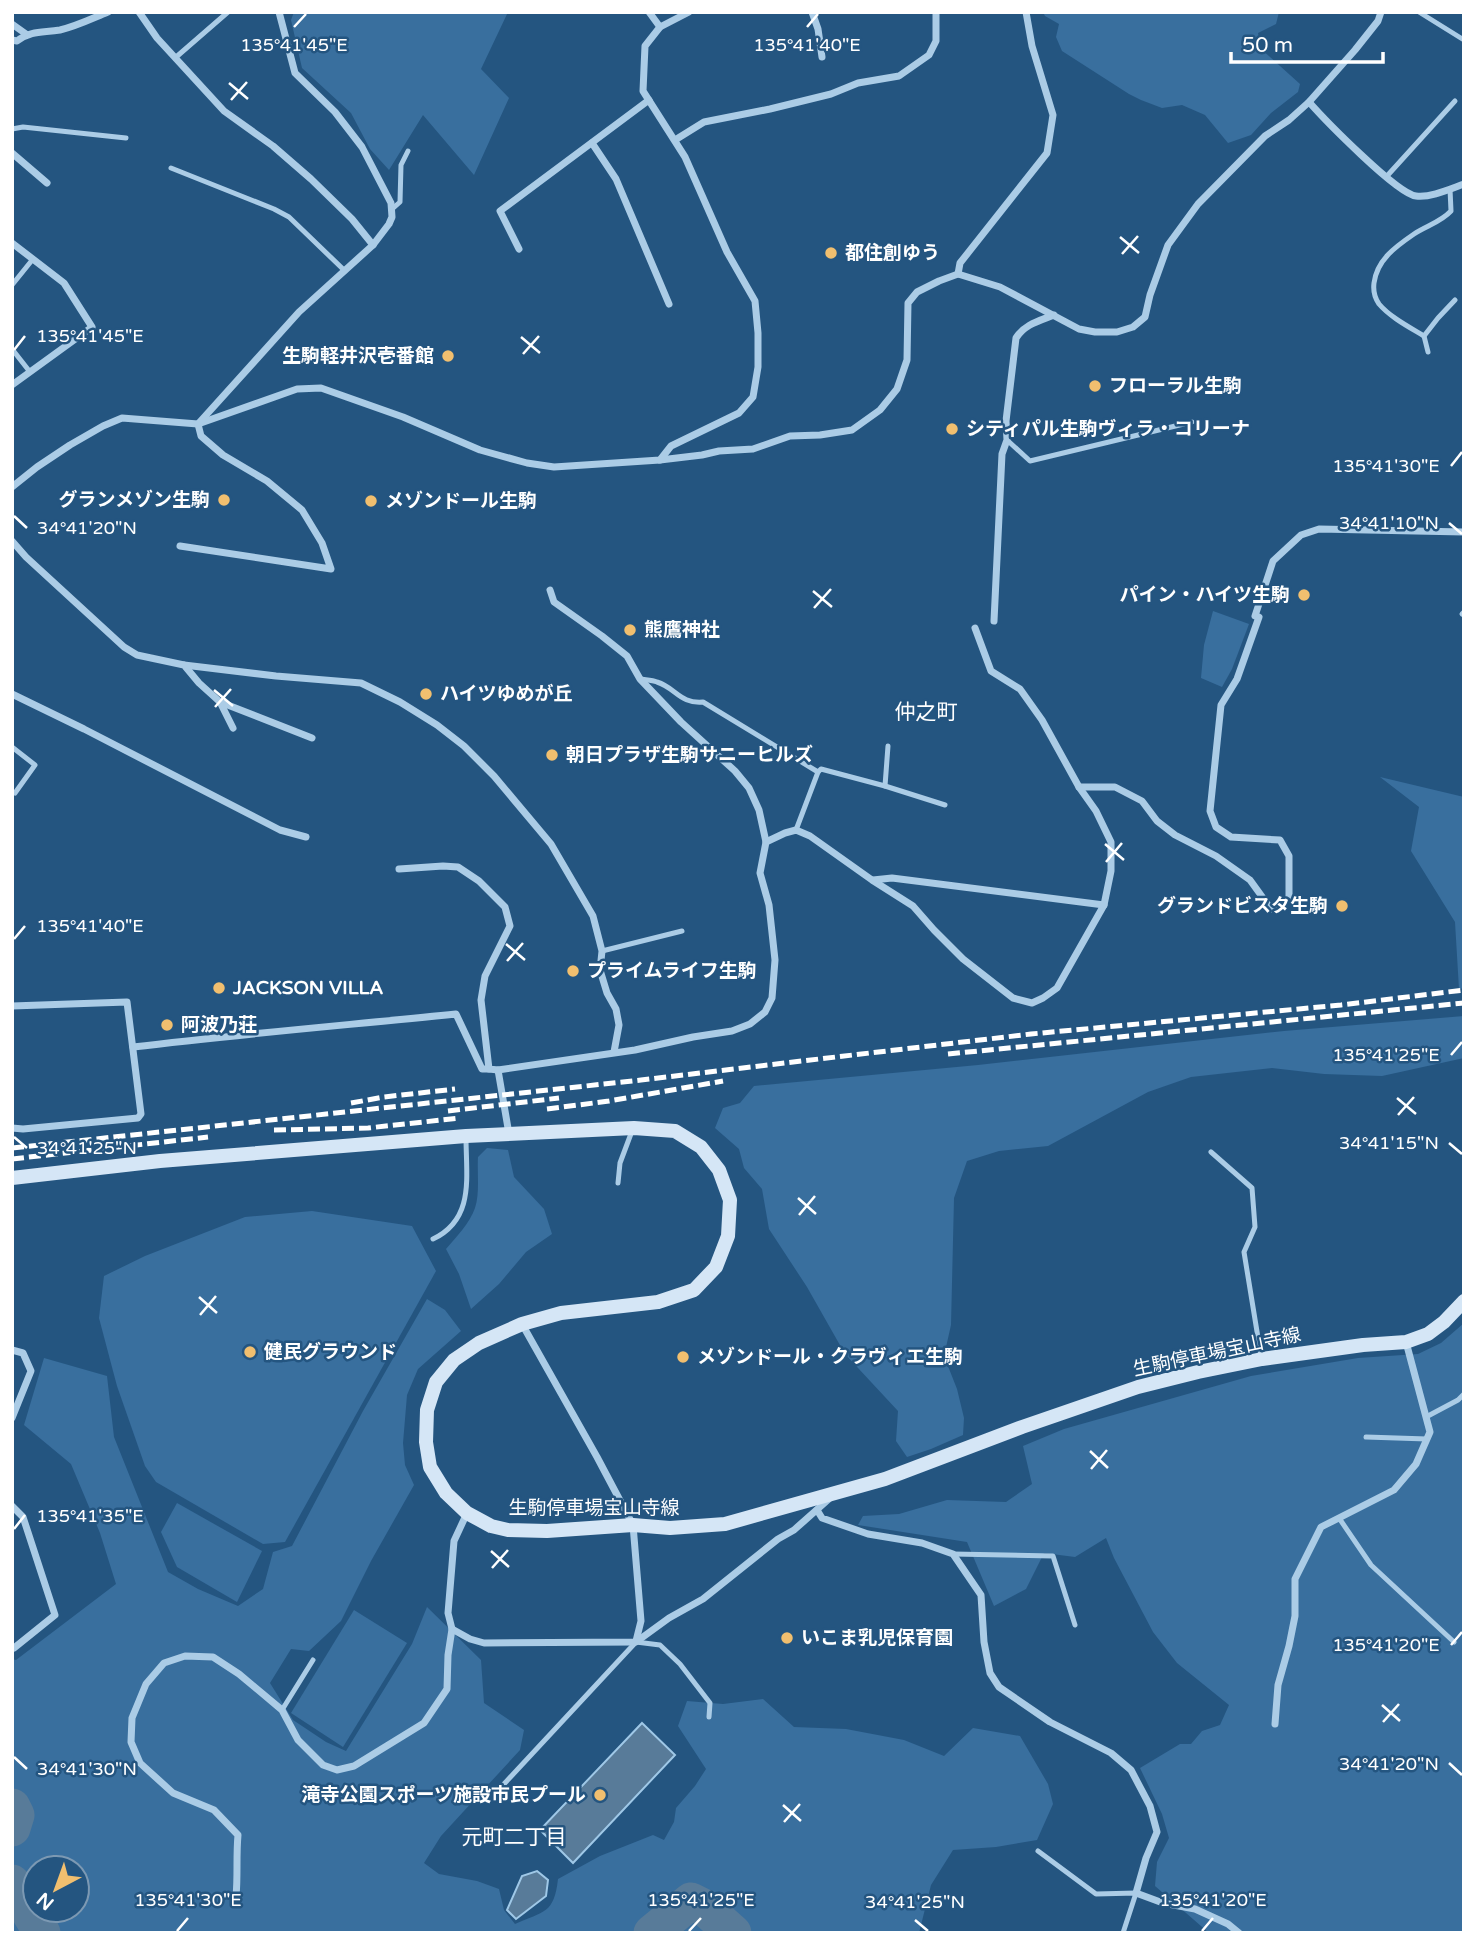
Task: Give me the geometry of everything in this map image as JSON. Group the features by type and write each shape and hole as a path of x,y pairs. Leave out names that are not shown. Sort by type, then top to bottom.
{"main road":[{"name":"生駒停車場宝山寺線","path":"12,1178 160,1161 466,1136 634,1128 675,1131 701,1147 719,1170 730,1200 727,1236 716,1267 694,1290 658,1302 561,1313 522,1324 479,1343 454,1360 436,1382 427,1410 426,1442 430,1467 446,1493 467,1513 491,1526 508,1530 547,1531 633,1525 670,1528 725,1524 885,1479 1138,1387 1262,1359 1405,1342 1429,1334 1464,1301"}],"street":[{"path":"12,40 17,41 26,34 61,30 108,12"},
{"path":"139,12 175,58 224,111 273,146 311,179 352,219 373,245"},
{"path":"198,424 299,312 373,245 392,217 391,203 362,147 335,112 296,73 279,12"},
{"path":"649,12 660,27"},
{"path":"660,460 671,446 739,413 753,397 758,367 755,301 727,252 685,157 643,91 645,46 660,27 689,12"},
{"path":"812,12 818,29 822,57"},
{"path":"675,140 705,122 819,97 858,83 899,76 929,55 936,41 936,12"},
{"path":"958,274 960,263 1047,153 1053,115 1032,46 1026,12"},
{"path":"12,487 70,445 122,418 198,424 297,389 321,388 390,412 480,450 527,463 554,467 660,460 753,449 790,436 852,430 880,410 897,389 907,360 908,303 917,292 958,274 1000,287 1079,329 1117,332 1133,327 1145,317 1168,246 1198,204 1265,136 1309,102 1355,50 1378,21 1381,12"},
{"path":"12,24 26,34"},
{"path":"519,249 500,211 649,100"},
{"path":"1309,102 1331,127 1400,188 1415,196 1441,192 1464,184"},
{"path":"592,143 616,179 669,304"},
{"path":"12,153 47,183"},
{"path":"12,243 64,283 92,327 12,385"},
{"path":"994,621 1002,454 1007,440 1006,421 1016,338 1021,330 1030,324 1054,316"},
{"path":"180,546 331,569 322,543 302,510 267,481 223,456 201,436 198,424"},
{"path":"1080,787 1115,787 1130,794 1142,801 1157,821 1175,835 1207,851 1251,880 1271,909 1289,899 1289,856 1280,840 1231,837 1216,827 1210,811 1220,705 1237,679 1273,561 1301,535 1319,529 1464,532"},
{"path":"12,541 124,647 137,654 184,665 361,683 400,702 464,746 494,776 551,844 593,916 601,951 600,970 607,993 616,1009 619,1024 614,1052"},
{"path":"133,1046 456,1014 482,1069 498,1070 635,1051 732,1031 751,1024 765,1012 772,998 775,960 769,905 760,873 766,842 759,810 749,788 640,679 627,656 554,602 550,590"},
{"path":"766,842 785,832 796,830 810,836 913,906 963,959 1013,998 1031,1003 1044,998 1057,988 1104,905 1111,871 1111,842 1096,811 1042,720 1020,689 991,671 975,628"},
{"path":"184,665 220,702 313,738"},
{"path":"12,694 280,830 306,837"},
{"path":"220,702 233,728"},
{"path":"399,869 458,867 479,881 505,906 510,926 485,976 481,1000 489,1069"},
{"path":"872,880 892,878 1104,905"},
{"path":"12,1006 127,1002 141,1114 138,1118 12,1128"},
{"path":"498,1070 509,1134"},
{"path":"522,1324 633,1525 640,1621 636,1642"},
{"path":"1275,1724 1278,1685 1295,1616 1295,1579 1321,1527 1394,1490 1416,1464 1430,1432 1405,1342"},
{"path":"12,1350 23,1353 32,1371 12,1418"},
{"path":"452,1629 484,1643 636,1642 669,1618 703,1599 778,1539 794,1530 839,1491"},
{"path":"12,1506 23,1517 55,1615 14,1648"},
{"path":"817,1510 822,1518 868,1534 922,1543 953,1553 981,1595 984,1642 990,1674 999,1688 1050,1722 1111,1753 1131,1770 1150,1806 1157,1832 1136,1893 1164,1903 1195,1909 1228,1924 1239,1933"},
{"path":"236,1896 238,1835 214,1810 173,1793 140,1763 131,1742 132,1718 146,1684 163,1663 185,1656 213,1657 239,1674 282,1710 298,1740 323,1765 337,1770 354,1766 424,1723 447,1689 452,1629 448,1613 454,1541 467,1513"}],"lane":[{"path":"175,58 228,12"},
{"path":"1419,12 1464,40"},
{"path":"1387,176 1455,101"},
{"path":"12,129 23,127 126,138"},
{"path":"391,210 400,202 401,165 408,151"},
{"path":"171,168 289,217 345,271"},
{"path":"1428,352 1424,336 1380,304 1373,293 1376,271 1384,258 1417,232 1451,211 1450,189"},
{"path":"12,285 33,259"},
{"path":"1424,336 1455,300"},
{"path":"12,349 30,372"},
{"path":"1007,440 1030,461 1192,422"},
{"path":"640,679 658,682 683,699 695,703 703,702 818,772"},
{"path":"885,786 888,746"},
{"path":"12,747 35,765 15,793"},
{"path":"796,830 821,769 945,805"},
{"path":"601,951 681,931"},
{"path":"618,1183 620,1163 634,1128"},
{"path":"433,1239 445,1234 461,1216 466,1192 466,1136"},
{"path":"1211,1152 1252,1188 1255,1227 1244,1252 1262,1359"},
{"path":"1426,1417 1464,1394"},
{"path":"1366,1437 1427,1439"},
{"path":"1339,1518 1371,1565 1454,1643"},
{"path":"953,1553 1053,1556 1075,1625"},
{"path":"504,1784 636,1642 660,1645 680,1664 710,1703 709,1717"},
{"path":"282,1710 313,1660"},
{"path":"1038,1851 1097,1894 1136,1893 1123,1933"}],"shaded area":[{"path":"294,12 508,12 481,69 509,98 474,175 423,115 389,170 370,149 351,113 302,68 291,20"},
{"path":"1043,12 1279,12 1276,24 1258,33 1261,49 1300,84 1298,92 1271,113 1251,135 1228,143 1205,115 1182,105 1162,108 1141,100 1062,51 1056,37 1059,24"},
{"path":"1213,611 1249,624 1232,669 1222,687 1201,678 1204,645"},
{"path":"1380,777 1464,797 1464,988 1459,989 1455,922 1411,851 1419,807"},
{"path":"1464,1016 1464,1058 1382,1076 1324,1074 1272,1068 1191,1077 1148,1092 1048,1146 999,1151 967,1161 954,1198 951,1325 944,1356 957,1389 964,1418 963,1435 907,1457 896,1441 898,1411 845,1354 807,1287 769,1229 762,1189 744,1168 739,1149 715,1128 723,1108 740,1103 754,1086 978,1065 1284,1031"},
{"path":"487,1148 508,1150 514,1177 544,1209 552,1234 526,1252 499,1284 471,1309 459,1274 446,1249 473,1214 477,1202 478,1157"},
{"name":"健民グラウンド","path":"312,1211 412,1226 436,1271 285,1542 263,1544 156,1482 145,1466 117,1386 99,1318 104,1276 145,1256 245,1217"},
{"path":"427,1299 445,1310 461,1331 418,1369 407,1395 403,1443 405,1465 414,1485 341,1621 309,1651 291,1649 270,1683 293,1720 326,1742 346,1751 412,1644 427,1607 481,1660 484,1703 524,1730 520,1750 441,1836 424,1863 439,1874 477,1881 499,1889 504,1910 515,1924 546,1910 554,1899 558,1879 600,1856 653,1835 664,1840 674,1822 676,1808 706,1769 678,1726 687,1701 723,1704 763,1699 794,1727 846,1729 904,1740 944,1756 973,1728 1020,1736 1048,1784 1053,1804 1037,1840 996,1847 953,1850 931,1885 919,1933 12,1933 12,1659 16,1660 116,1584 100,1533 71,1464 24,1425 44,1358 107,1376 114,1437 168,1572 198,1589 238,1606 263,1589 273,1552 292,1546 363,1411"},
{"path":"1464,1323 1464,1933 1209,1933 1155,1886 1157,1862 1169,1838 1162,1814 1140,1768 1180,1744 1191,1744 1202,1731 1220,1725 1229,1705 1177,1663 1153,1632 1106,1538 1075,1557 1044,1553 1026,1589 994,1606 967,1542 858,1525 863,1516 899,1514 947,1500 1006,1502 1032,1484 1023,1446 1064,1429 1251,1376 1358,1358 1418,1354 1441,1343"},
{"path":"177,1503 262,1551 237,1602 177,1567 161,1532"},
{"path":"354,1610 407,1643 343,1747 291,1713"},
{"path":"642,1723 675,1755 573,1863 540,1830"},
{"path":"537,1871 548,1880 546,1896 516,1919 507,1910 522,1876"}],"waterway":[{"path":"12,1807 16,1815 12,1828"},
{"path":"12,1883 42,1933"},
{"path":"652,1933 691,1901 705,1908 733,1933"}],"railway":[{"path":"12,1148 641,1080 1031,1034 1341,1005 1464,990"},
{"path":"948,1054 1464,1003"},
{"path":"547,1109 723,1081"},
{"path":"351,1103 455,1089"},
{"path":"448,1111 559,1098"},
{"path":"274,1130 368,1128 460,1118"},
{"path":"12,1159 208,1137"}],"place":[{"name":"都住創ゆう","path":"831,253"},
{"name":"生駒軽井沢壱番館","path":"448,356"},
{"name":"フローラル生駒","path":"1095,386"},
{"name":"シティパル生駒ヴィラ・コリーナ","path":"952,429"},
{"name":"グランメゾン生駒","path":"224,500"},
{"name":"メゾンドール生駒","path":"371,501"},
{"name":"パイン・ハイツ生駒","path":"1304,595"},
{"name":"熊鷹神社","path":"630,630"},
{"name":"ハイツゆめが丘","path":"426,694"},
{"name":"朝日プラザ生駒サニーヒルズ","path":"552,755"},
{"name":"グランドビスタ生駒","path":"1342,906"},
{"name":"プライムライフ生駒","path":"573,971"},
{"name":"JACKSON VILLA","path":"219,988"},
{"name":"阿波乃荘","path":"167,1025"},
{"name":"健民グラウンド","path":"250,1352"},
{"name":"メゾンドール・クラヴィエ生駒","path":"683,1357"},
{"name":"いこま乳児保育園","path":"787,1638"},
{"name":"滝寺公園スポーツ施設市民プール","path":"600,1795"}],"district":[{"name":"仲之町","path":"926,712"},
{"name":"元町二丁目","path":"514,1837"}]}
